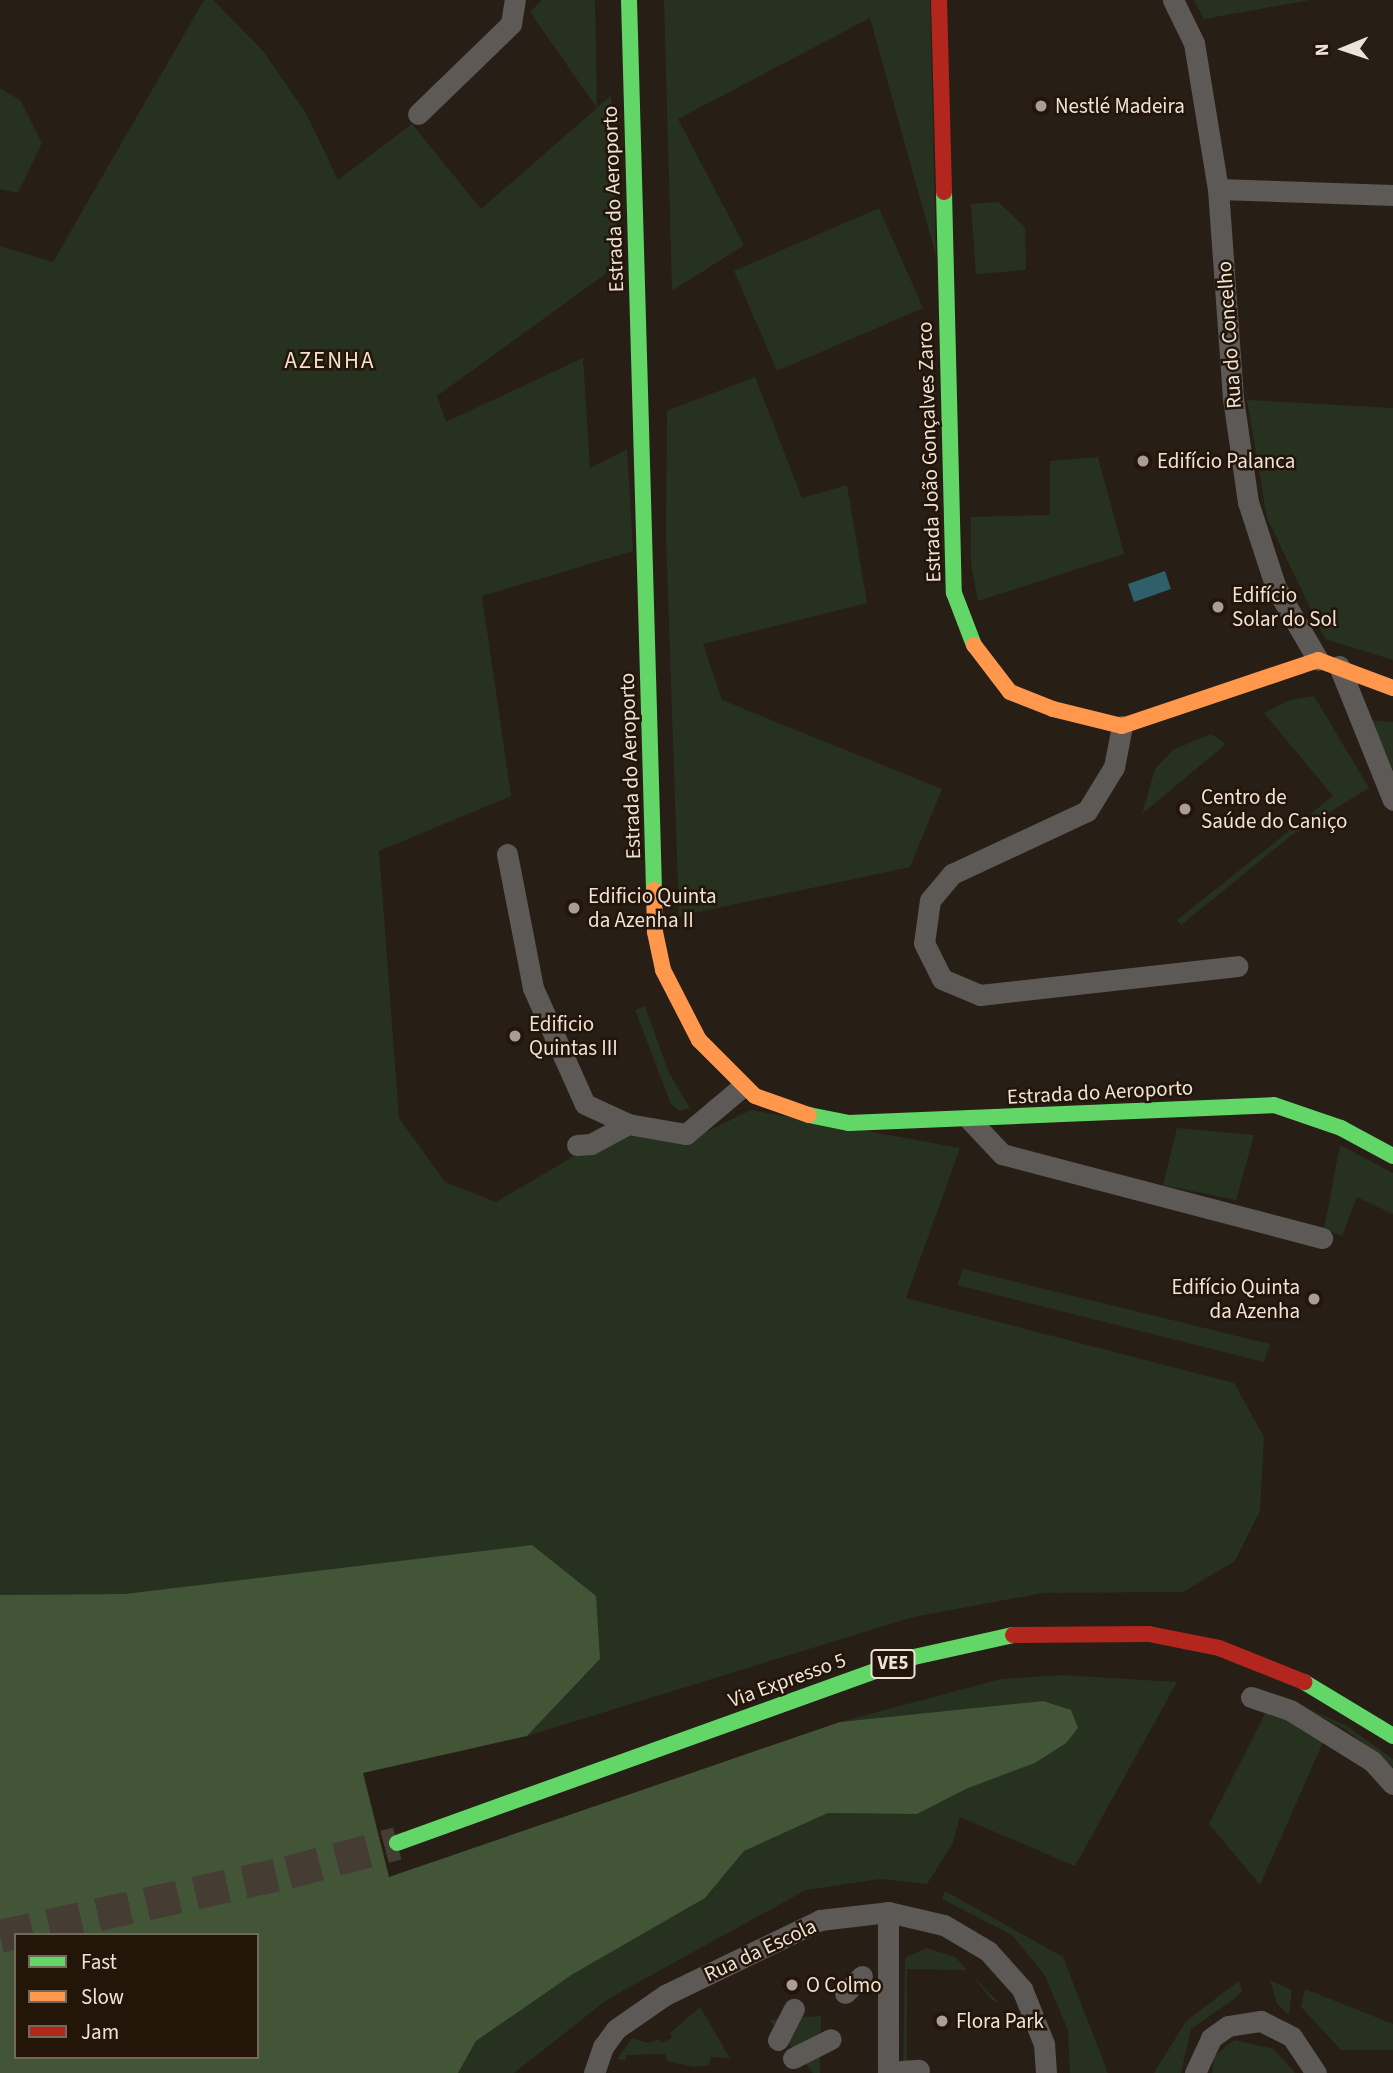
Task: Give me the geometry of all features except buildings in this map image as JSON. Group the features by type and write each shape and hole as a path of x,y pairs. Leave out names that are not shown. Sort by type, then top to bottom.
{"main road":[{"name":"Estrada do Aeroporto","path":"629,0 656,932 663,970 699,1040 743,1087 803,1114 849,1123 970,1120 1274,1105 1341,1128 1393,1156"},
{"name":"Estrada João Gonçalves Zarco","path":"939,0 954,593 977,654 1010,692 1052,709 1122,726"},
{"path":"1122,726 1318,660 1393,688"},
{"name":"Via Expresso 5","path":"397,1843 914,1657 1018,1634 1112,1631 1219,1648 1315,1686 1393,1736"}],"street":[{"path":"418,114 511,24 515,0"},
{"name":"Rua do Concelho","path":"1172,0 1194,43 1218,189 1233,398 1248,502 1276,588 1318,660"},
{"path":"1218,189 1393,195"},
{"path":"1339,666 1393,800"},
{"path":"1122,726 1114,767 1087,811 952,874 930,900 924,943 942,979 980,995 1237,966"},
{"path":"507,854 533,988 574,1081 589,1108 628,1124 686,1134 743,1087"},
{"path":"970,1120 1002,1154 1322,1238"},
{"path":"578,1145 591,1144 628,1124"},
{"path":"1251,1697 1290,1710 1372,1761 1393,1784"},
{"path":"888,1912 888,2073 919,2070"},
{"name":"Rua da Escola","path":"594,2073 603,2046 616,2029 665,1995 820,1920 888,1912 944,1925 988,1951 1022,1989 1044,2044 1045,2073"},
{"path":"845,1993 862,1976"},
{"path":"778,2040 794,2009"},
{"path":"1195,2073 1212,2038 1228,2026 1261,2021 1292,2038 1316,2073"},
{"path":"793,2058 831,2039"}],"green space":[{"path":"204,0 213,0 263,51 306,113 338,180 412,124 481,209 597,108 530,12 542,0 595,0 597,107 611,96 618,265 437,396 446,422 583,358 590,468 627,449 633,551 482,596 511,796 379,851 399,1118 445,1182 496,1202 632,1122 702,1134 751,1110 960,1148 906,1298 1234,1383 1264,1437 1260,1511 1235,1561 1183,1592 1043,1593 913,1617 527,1736 600,1659 125,1594 0,1595 0,246 53,262"},
{"path":"664,0 930,0 936,256 870,18 678,119 744,245 672,291"},
{"path":"1194,0 1310,0 1204,19"},
{"path":"0,88 21,101 42,143 18,193 0,189"},
{"path":"998,202 1025,227 1026,270 976,274 971,204"},
{"path":"879,208 923,308 777,371 734,271"},
{"path":"755,377 802,498 847,485 867,603 703,644 722,700 942,789 910,867 679,916 666,537 667,411"},
{"path":"1247,400 1393,408 1393,660 1325,639 1267,518"},
{"path":"1098,457 1124,554 978,601 971,564 971,517 1050,515 1050,461"},
{"path":"1314,696 1369,788 1292,835 1181,925 1177,920 1333,796 1264,713 1289,700"},
{"path":"1371,720 1393,722 1393,770"},
{"path":"1211,734 1226,744 1142,814 1155,769 1173,750"},
{"path":"645,1006 669,1073 690,1108 679,1111 671,1104 635,1010"},
{"path":"1177,1128 1254,1135 1236,1200 1163,1185"},
{"path":"1340,1145 1393,1173 1393,1214 1357,1197 1342,1236 1324,1229"},
{"path":"963,1269 1270,1344 1264,1362 957,1285"},
{"path":"532,1545 596,1596 600,1659 527,1736 363,1773 389,1877 840,1722 1043,1701 1071,1710 1078,1728 1066,1743 1035,1763 968,1788 917,1814 828,1813 744,1851 705,1898 573,1974 476,2041 458,2073 0,2073 0,1595 125,1594"},
{"path":"1061,1675 1177,1682 1075,1866 960,1817 952,1845 927,1884 880,1879 806,1890 608,1999 514,2073 458,2073 476,2041 573,1974 705,1898 744,1851 828,1813 917,1814 968,1788 1043,1701 840,1722 1001,1679"},
{"path":"1304,1707 1347,1726 1393,1759 1393,1767 1345,1729"},
{"path":"1267,1710 1325,1738 1260,1885 1209,1824"},
{"path":"945,1891 1063,1957 1108,2073 1070,2073 1068,2030 1044,1974 1012,1935 942,1899"},
{"path":"927,1948 955,1957 967,1970 907,1969 907,2073 903,2073 905,1958"},
{"path":"971,1973 1000,2004 991,1999"},
{"path":"1270,1980 1292,1990 1289,2015 1277,2004"},
{"path":"1239,1981 1242,1991 1234,1999 1191,2029 1181,2073 1154,2073 1186,2021"},
{"path":"1305,1989 1393,2024 1393,2050 1341,2050 1301,2007"},
{"path":"700,2007 730,2058 711,2057 709,2065 694,2067 667,2061 665,2054 626,2055 626,2060 617,2059 632,2038 648,2043 659,2039 662,2043 672,2038 670,2033"},
{"path":"821,2016 820,2073 813,2073 769,2020"},
{"path":"1234,2040 1274,2049 1295,2073 1212,2073 1214,2056"}],"water":[{"path":"1165,571 1171,589 1134,602 1128,584"}],"tunnel":[{"path":"0,1936 288,1872 397,1843"}],"traffic: fast":[{"path":"629,0 654,890"},
{"path":"944,192 954,593 974,645"},
{"path":"809,1115 849,1123 1274,1105 1341,1128 1393,1156"},
{"path":"397,1843 914,1657 1013,1635"},
{"path":"1304,1682 1393,1736"}],"traffic: slow":[{"path":"974,645 1010,692 1053,709 1122,726 1318,660 1393,688"},
{"path":"654,890 655,932 663,970 699,1040 755,1096 809,1115"}],"traffic: jam":[{"path":"939,0 944,192"},
{"path":"1013,1635 1149,1634 1219,1648 1304,1682"}],"place":[{"name":"Nestlé Madeira","path":"1041,106"},
{"name":"Edifício Palanca","path":"1143,461"},
{"name":"Edifício Solar do Sol","path":"1218,607"},
{"name":"Centro de Saúde do Caniço","path":"1185,809"},
{"name":"Edificio Quinta da Azenha II","path":"574,908"},
{"name":"Edificio Quintas III","path":"515,1036"},
{"name":"Edifício Quinta da Azenha","path":"1314,1299"},
{"name":"O Colmo","path":"792,1985"},
{"name":"Flora Park","path":"942,2021"}],"district":[{"name":"AZENHA","path":"330,361"}]}
